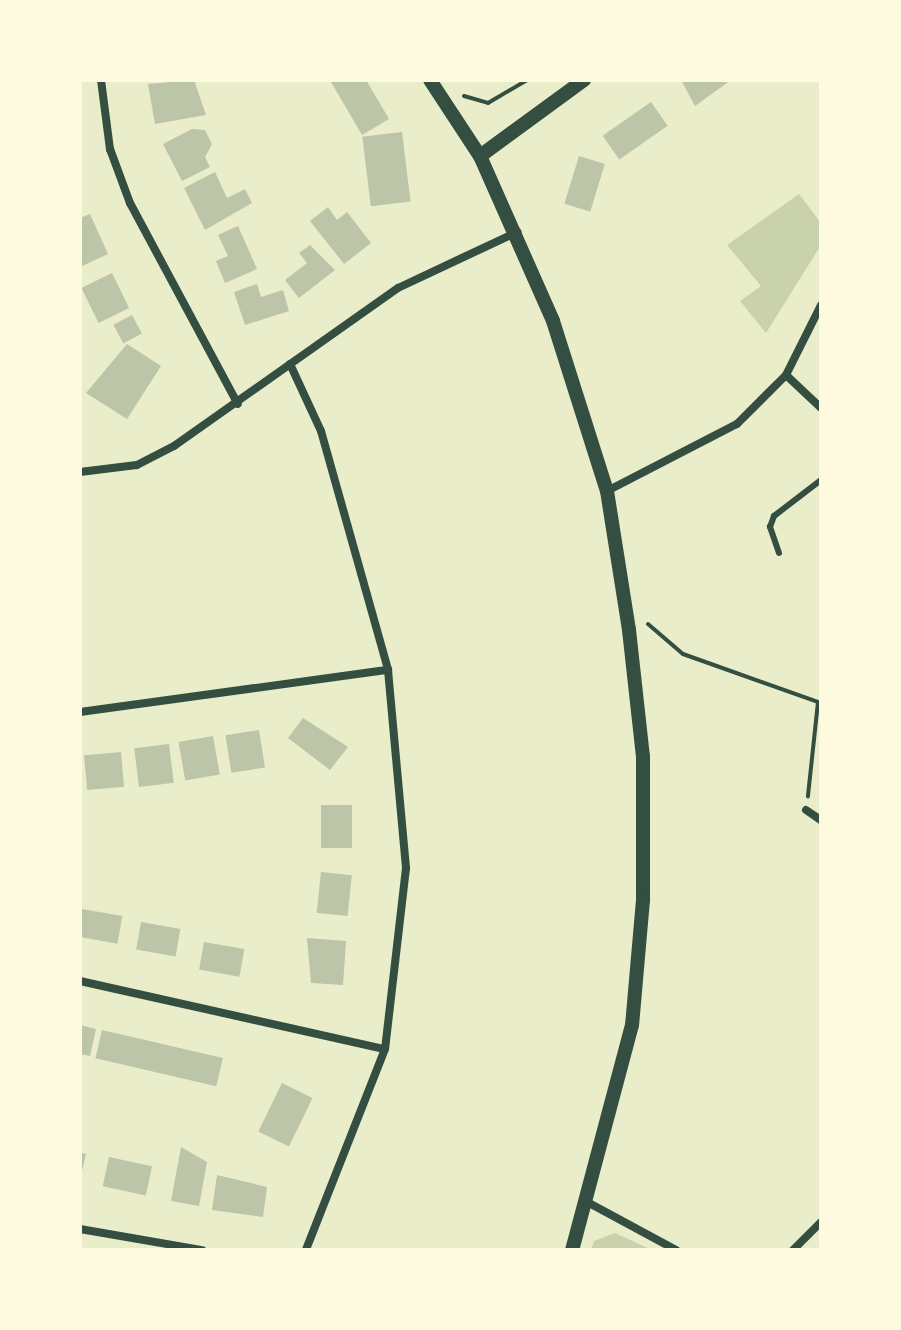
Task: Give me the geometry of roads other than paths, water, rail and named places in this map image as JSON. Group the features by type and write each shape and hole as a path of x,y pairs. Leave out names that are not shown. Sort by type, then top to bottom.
{"street":[{"path":"101,80 110,149 130,203 238,404"},
{"path":"430,80 480,156 518,232 607,491 625,604 643,756 643,900 632,1025 589,1203 572,1250"},
{"path":"480,156 584,80"},
{"path":"80,472 137,465 238,404 398,288 518,232"},
{"path":"607,491 737,424 786,375 821,305"},
{"path":"290,364 321,431 388,670 406,868 385,1049 306,1250"},
{"path":"786,375 821,408"},
{"path":"80,712 388,670"},
{"path":"806,810 821,820"},
{"path":"80,981 385,1049"},
{"path":"589,1203 676,1250"},
{"path":"793,1250 821,1222"},
{"path":"80,1229 202,1250"}],"lane":[{"path":"779,553 770,527 774,516 821,480"}]}
